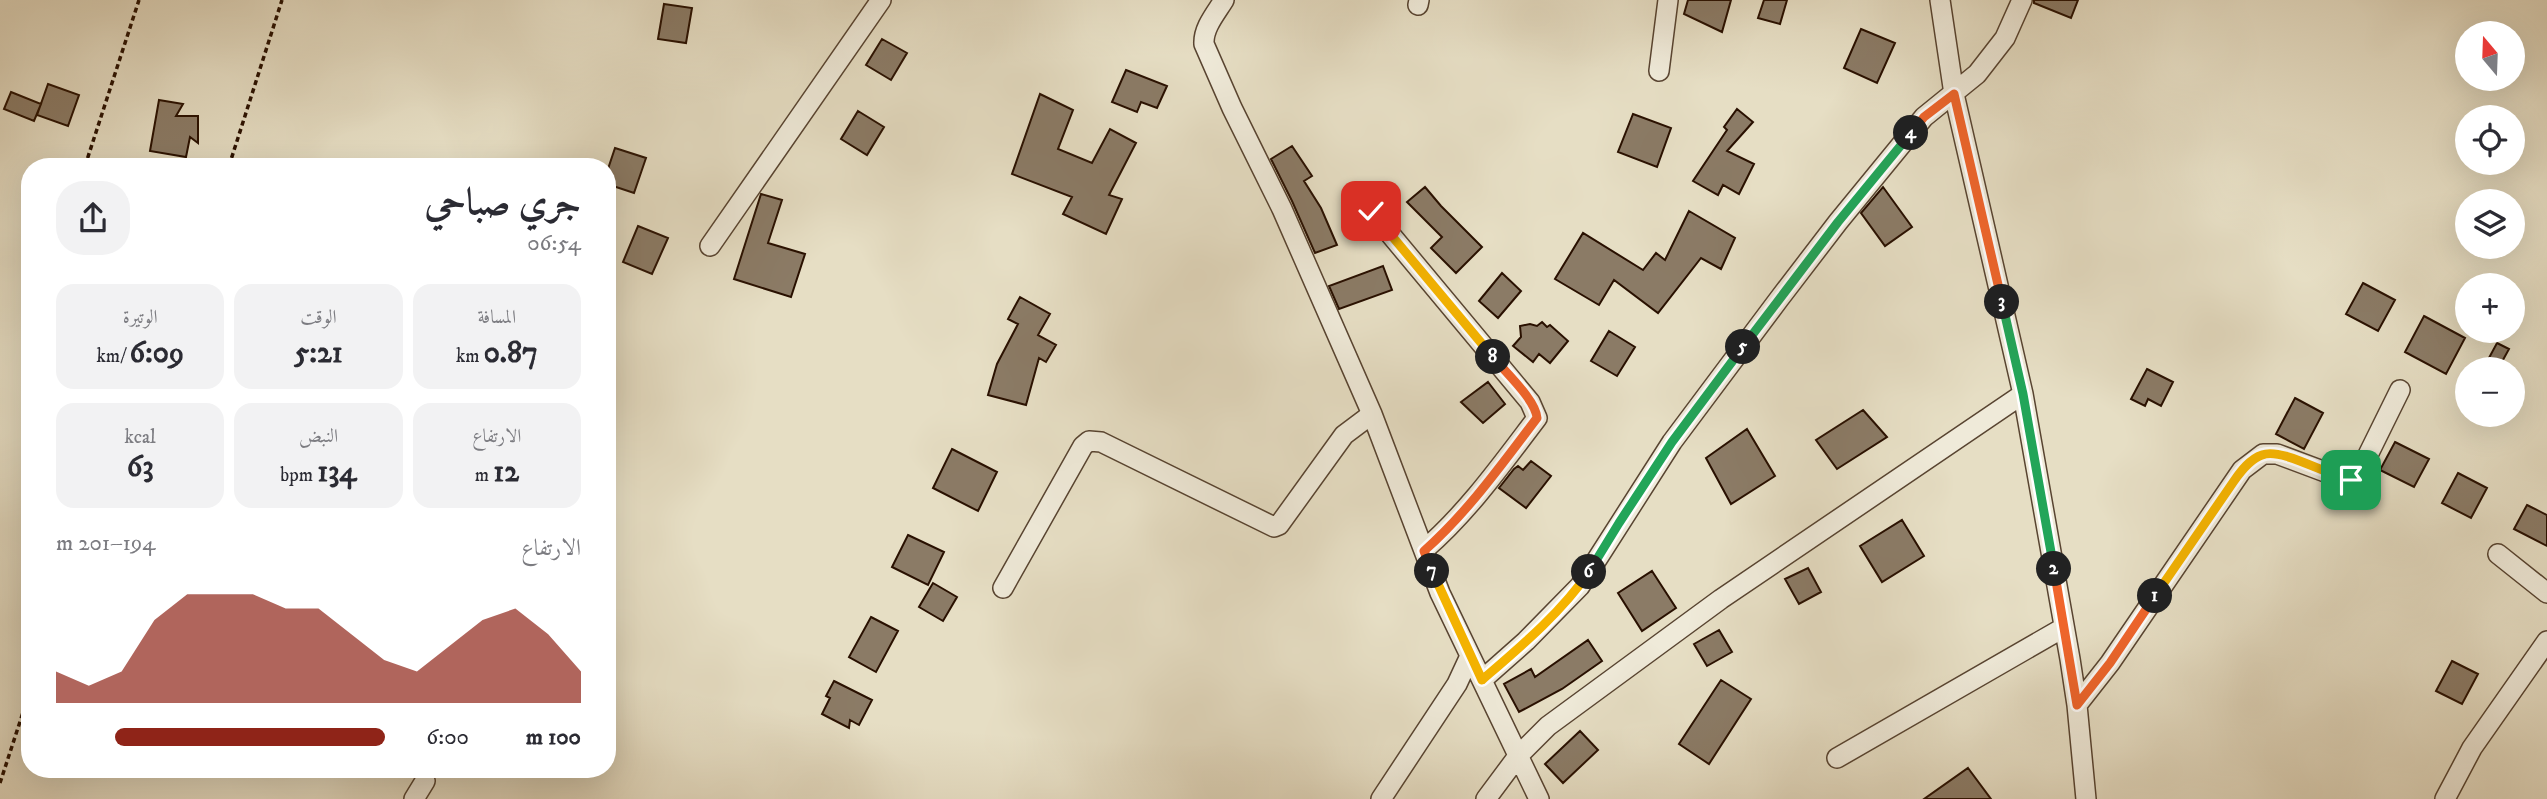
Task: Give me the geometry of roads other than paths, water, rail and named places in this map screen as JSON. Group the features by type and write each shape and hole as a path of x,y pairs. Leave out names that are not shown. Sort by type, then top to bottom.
{"street":[{"path":"710,246 881,0"},
{"path":"1224,0 1210,22 1204,44 1231,108 1282,209 1372,414 1440,593 1539,799"},
{"path":"1659,71 1668,0"},
{"path":"1940,0 1954,94 2023,394 2077,705 2086,799"},
{"path":"1482,680 1526,641 1580,586 1672,442 1838,222 1924,117 1977,74 2005,38 2022,0"},
{"path":"1371,211 1531,402 1537,413 1537,418 1486,485 1444,533 1424,551"},
{"path":"2077,705 2110,663 2242,470 2263,454 2277,454 2344,478 2354,478 2400,390"},
{"path":"1486,799 1518,756 1548,726 1721,598 2023,394"},
{"path":"1003,588 1083,446 1089,441 1101,442 1274,527 1279,525 1344,435 1372,414"},
{"path":"2498,554 2547,593"},
{"path":"1837,758 2063,628"},
{"path":"2445,799 2472,748 2547,641"},
{"path":"1381,799 1457,684 1470,656"},
{"path":"414,799 425,781"}]}
